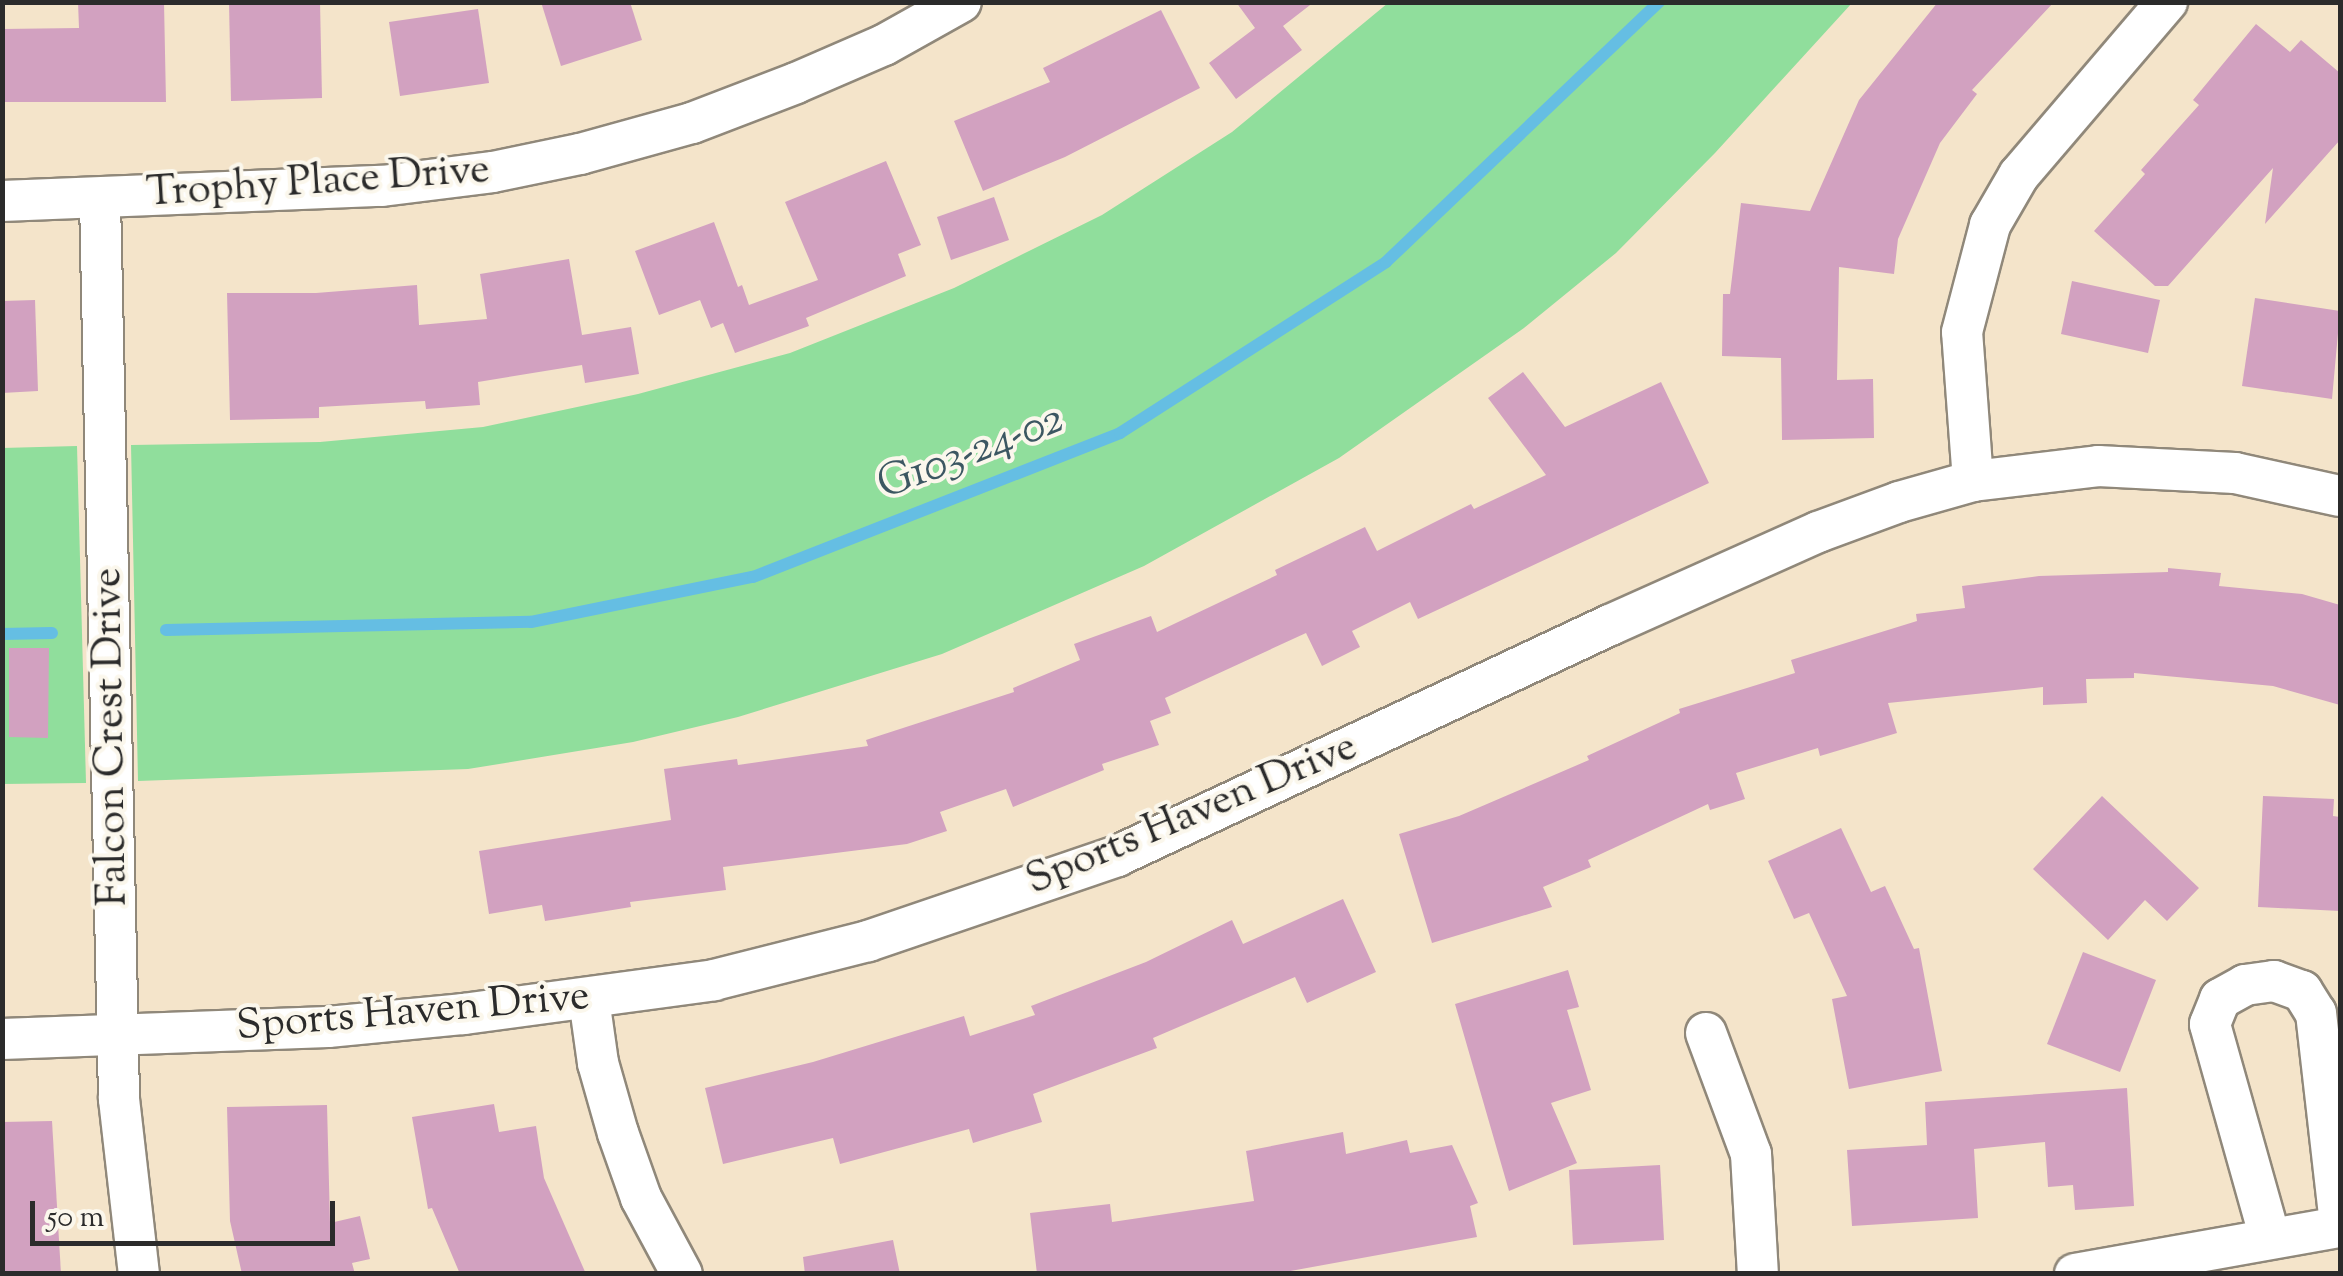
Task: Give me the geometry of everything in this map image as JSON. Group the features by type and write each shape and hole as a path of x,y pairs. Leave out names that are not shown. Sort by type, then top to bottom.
{"street":[{"name":"Trophy Place Drive","path":"2,201 382,186 493,172 580,154 692,123 796,84 884,45 961,2"},
{"path":"1972,481 1962,332 1990,225 2018,175 2167,2"},
{"name":"Falcon Crest Drive","path":"100,199 122,1132 139,1274"},
{"name":"Sports Haven Drive","path":"2,1039 328,1027 589,999 714,980 868,940 1116,856 1818,532 1972,481 2098,466 2167,467 2234,473 2340,496"},
{"path":"2074,1274 2270,1238 2340,1225 2316,1013 2302,991 2274,980 2245,985 2220,1000 2210,1024 2270,1238"},
{"path":"589,999 598,1062 618,1133 641,1198 682,1274"},
{"path":"1706,1033 1750,1154 1758,1274"}],"green space":[{"path":"1388,3 1852,3 1715,153 1616,253 1524,328 1339,458 1144,566 942,654 738,717 633,742 468,769 138,781 131,445 320,442 483,427 638,394 790,353 954,288 1102,215 1232,132"},
{"path":"77,446 86,783 3,784 2,448"}],"building":[{"path":"78,2 164,2 166,102 2,102 2,29 79,28"},
{"path":"229,2 320,2 322,98 231,101"},
{"path":"541,2 630,2 642,40 561,66"},
{"path":"1236,2 1314,2 1283,26 1302,50 1236,99 1209,63 1255,28"},
{"path":"1938,2 2054,2 1972,90 1977,94 1940,143 1898,239 1894,274 1839,267 1837,380 1873,379 1874,438 1782,440 1781,358 1722,356 1723,294 1730,294 1741,203 1810,211 1859,100"},
{"path":"478,9 489,83 400,96 389,22"},
{"path":"1161,10 1200,88 1065,157 983,191 954,121 1050,82 1043,68"},
{"path":"2256,24 2290,52 2301,40 2340,73 2340,140 2265,224 2273,168 2168,286 2155,286 2094,231 2199,105 2193,100"},
{"path":"886,161 921,245 898,254 906,276 806,318 809,326 735,353 723,323 711,328 700,300 659,315 635,251 714,222 738,287 742,285 749,305 818,280 785,202"},
{"path":"994,197 1009,240 951,260 937,217"},
{"path":"569,259 582,335 631,327 639,374 585,383 582,365 478,382 480,405 426,409 425,401 319,407 319,418 230,420 227,293 316,293 417,285 419,325 487,319 480,274"},
{"path":"2072,281 2160,300 2148,353 2061,334"},
{"path":"2255,298 2340,311 2332,399 2242,386"},
{"path":"35,300 38,391 2,393 2,301"},
{"path":"1523,372 1565,427 1661,382 1709,483 1418,619 1410,602 1352,631 1360,647 1322,666 1306,633 1165,698 1171,713 1150,721 1159,745 1102,764 1104,770 1013,807 1006,789 940,812 947,831 907,844 723,867 726,890 630,902 631,907 545,921 542,905 489,914 479,851 671,820 664,769 737,759 738,765 868,746 866,740 1014,692 1013,688 1080,660 1074,644 1151,616 1157,632 1277,575 1275,570 1365,527 1377,551 1471,504 1474,509 1546,475 1488,398"},
{"path":"2168,568 2221,573 2219,586 2302,594 2340,605 2340,705 2273,686 2134,673 2134,678 2086,679 2087,703 2043,705 2043,687 1888,703 1897,733 1820,756 1818,748 1736,773 1745,799 1710,810 1708,804 1588,860 1591,867 1543,887 1552,907 1432,943 1399,834 1459,816 1589,760 1587,756 1680,713 1679,709 1795,673 1791,660 1917,621 1916,614 1965,608 1962,586 2039,576 2168,572"},
{"path":"9,648 49,648 48,738 9,737"},
{"path":"2102,796 2199,888 2167,921 2145,900 2108,940 2033,869"},
{"path":"2263,796 2334,799 2333,816 2340,817 2340,911 2258,907"},
{"path":"1841,828 1871,892 1885,886 1914,949 1919,948 1942,1071 1849,1089 1832,999 1847,996 1809,913 1794,919 1768,861"},
{"path":"1343,899 1376,972 1307,1003 1295,977 1153,1038 1157,1048 1033,1094 1042,1122 973,1143 969,1129 840,1164 833,1138 723,1164 705,1088 813,1062 964,1016 970,1036 1035,1015 1031,1006 1146,962 1232,920 1243,944"},
{"path":"2083,952 2156,980 2120,1072 2047,1044"},
{"path":"1568,970 1579,1007 1567,1010 1591,1090 1551,1103 1577,1163 1509,1191 1455,1004"},
{"path":"2127,1088 2134,1206 2075,1210 2073,1185 2048,1187 2045,1142 1974,1149 1978,1218 1852,1226 1847,1150 1927,1145 1925,1102"},
{"path":"494,1104 499,1132 536,1126 544,1178 586,1274 460,1274 432,1208 428,1209 412,1117"},
{"path":"327,1105 330,1223 360,1216 370,1259 352,1263 355,1274 242,1274 230,1221 227,1107"},
{"path":"52,1121 61,1274 2,1274 2,1122"},
{"path":"1343,1132 1346,1154 1407,1140 1410,1153 1452,1145 1478,1203 1470,1206 1477,1237 1274,1274 1037,1274 1030,1213 1110,1204 1112,1222 1254,1201 1246,1151"},
{"path":"1660,1165 1664,1240 1573,1245 1569,1170"},
{"path":"893,1240 900,1274 805,1274 803,1257"}],"waterway":[{"name":"G103-24-02","path":"166,630 531,622 753,577 1120,433 1386,262 1659,2"},
{"name":"G103-24-02","path":"2,634 52,633"}]}
